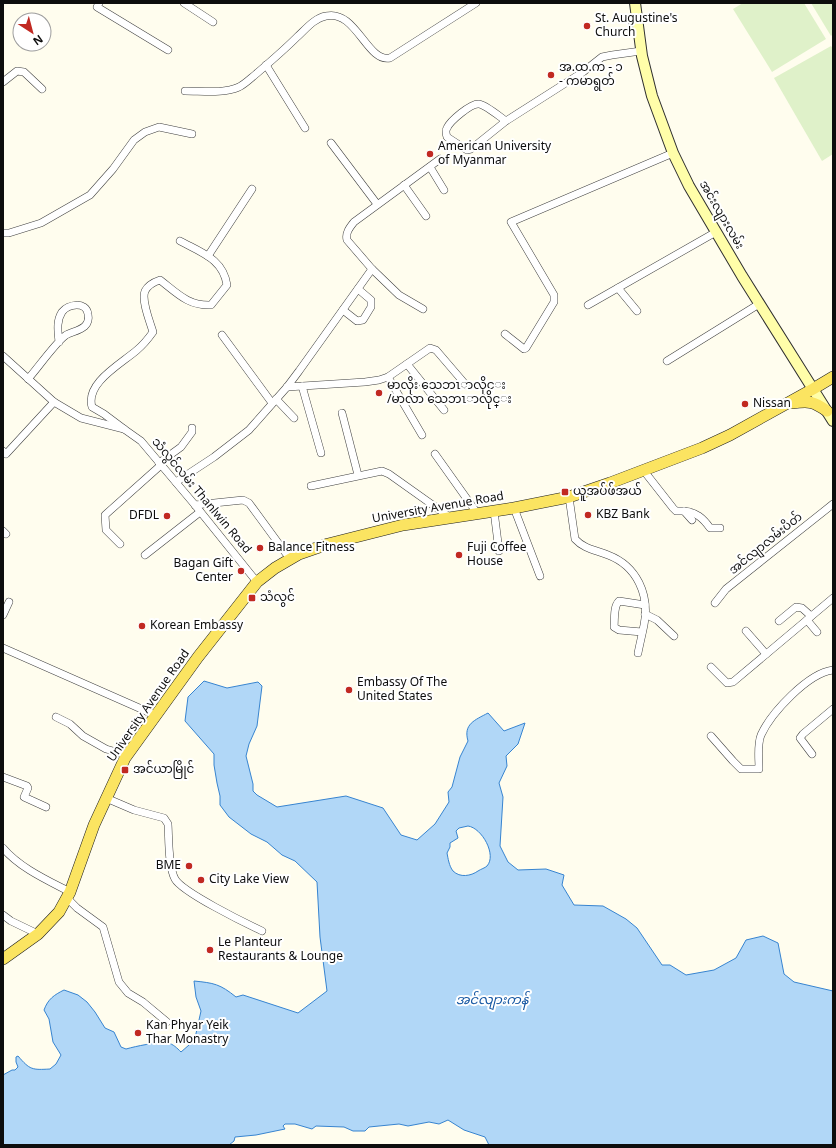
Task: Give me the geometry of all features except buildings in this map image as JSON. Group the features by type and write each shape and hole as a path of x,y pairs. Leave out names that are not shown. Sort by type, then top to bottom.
{"main road":[{"name":"အင်းလျားလမ်း","path":"635,3 641,51 652,96 674,153 689,186 759,304 830,416"},
{"name":"University Avenue Road","path":"3,958 38,934 59,912 68,895 94,825 127,755 198,657 257,582 275,568 299,554 328,544 403,525 514,508 569,497 644,471 730,435 833,377"},
{"path":"788,403 810,402 818,405 830,416"}],"street":[{"path":"99,3 97,7 168,50"},
{"path":"184,3 213,22"},
{"path":"185,91 225,91 240,86 266,65 312,23 325,16 336,15 346,21 355,28 378,56 386,59 390,58 476,3"},
{"path":"506,120 481,104 476,104 452,121 446,129 446,135 466,150 471,149 506,120 583,72 602,57 641,51"},
{"path":"266,65 305,128"},
{"path":"3,82 17,71 24,72 42,89"},
{"path":"3,233 9,233 41,223 90,195 113,169 134,140 146,132 159,127 192,134"},
{"path":"331,143 377,204"},
{"path":"505,334 526,348 554,302 554,295 512,222 674,153"},
{"path":"423,309 399,295 372,269 346,237 348,229 354,222 440,159"},
{"path":"430,167 444,190"},
{"path":"404,185 426,216"},
{"path":"208,256 252,189"},
{"path":"588,305 716,232"},
{"path":"124,429 92,407 90,400 94,389 105,376 147,341 153,332 144,298 145,290 151,284 160,280 189,302 210,305 228,285 226,274 219,264 208,256 180,242"},
{"path":"176,482 214,457 249,430 287,387 372,269"},
{"path":"618,288 637,311"},
{"path":"343,310 357,321 363,320 372,307 371,300 358,290"},
{"path":"667,361 759,304"},
{"path":"28,379 59,342 66,336 82,329 86,325 88,315 86,309 80,305 74,305 67,307 61,313 58,322 59,342"},
{"path":"222,335 274,401 294,418"},
{"path":"287,387 365,382 388,377 430,348 433,348 466,385"},
{"name":"သံလွင်လမ်း Thanlwin Road","path":"3,356 54,402 81,418 99,424 124,429 140,441 176,482 257,582"},
{"path":"407,364 444,410"},
{"path":"388,377 422,435"},
{"path":"302,386 320,453"},
{"path":"3,451 6,454 54,402"},
{"path":"342,413 358,475"},
{"path":"120,544 106,530 105,515 160,464 181,447 192,432 192,428"},
{"path":"435,454 477,513"},
{"path":"311,486 382,470 452,518"},
{"path":"644,471 676,511 691,512 700,516 710,528 720,528"},
{"path":"569,497 575,539 586,547 623,562 634,572 641,585 645,605 645,614 638,653"},
{"path":"195,505 243,500 249,503 290,559"},
{"name":"အင်လျာလမ်းပိတ်","path":"715,603 726,589 833,504"},
{"path":"514,508 540,576"},
{"path":"494,511 499,551"},
{"path":"684,511 692,520"},
{"path":"145,554 200,512"},
{"path":"711,667 727,683 733,682 833,598"},
{"path":"642,632 619,630 614,627 615,609 616,604 619,601 645,605"},
{"path":"3,615 9,602"},
{"path":"779,621 796,607 802,608 816,632"},
{"path":"645,614 657,620 674,636"},
{"path":"746,631 766,654"},
{"path":"3,648 155,715"},
{"path":"711,736 732,761 742,769 759,769 760,739 775,713 786,700 801,687 824,671 833,670"},
{"path":"812,754 800,738 833,709"},
{"path":"56,718 70,724 83,736 106,749 127,755"},
{"path":"3,777 28,787 24,797 46,806"},
{"path":"106,798 134,810 164,818 168,824 172,870 175,880 181,886 216,907 262,931"},
{"path":"3,848 13,859 68,895 77,908 103,927 119,982 128,993 143,1002 167,1022"},
{"path":"3,915 11,921 38,934"}],"green space":[{"path":"743,3 804,3 826,39 772,72 733,9"},
{"path":"811,3 833,3 833,34 831,36"},
{"path":"831,46 833,49 833,154 822,161 774,78"}],"water":[{"name":"အင်လျားကန်","path":"204,681 227,688 258,682 262,686 257,726 249,744 246,756 253,784 253,791 257,795 277,807 346,796 383,808 401,835 417,840 435,824 449,802 448,792 452,787 460,757 468,741 467,730 471,723 488,713 504,731 525,723 518,744 506,756 507,766 499,783 503,797 500,846 508,862 518,870 546,869 564,875 562,885 574,905 603,906 626,919 637,928 662,965 670,965 686,975 714,970 736,958 746,940 763,936 778,943 784,974 794,982 833,991 833,1145 489,1145 485,1137 464,1130 448,1120 439,1124 429,1122 408,1126 399,1124 369,1127 365,1131 353,1131 344,1127 316,1126 312,1129 295,1124 285,1124 283,1126 285,1129 256,1135 235,1137 234,1141 229,1145 3,1145 3,1075 15,1070 18,1067 16,1057 18,1056 29,1067 35,1069 50,1069 56,1064 61,1055 53,1042 49,1019 44,1010 47,1003 52,998 64,990 78,995 87,1002 105,1028 114,1032 121,1047 126,1049 152,1044 168,1043 173,1045 181,1052 195,1038 201,1011 196,997 194,981 216,985 226,989 236,997 243,995 298,1013 327,991 320,937 317,882 295,861 282,855 267,842 251,834 229,817 220,805 220,796 214,765 214,754 185,721 188,697","holes":["468,826 473,828 483,837 489,849 490,861 486,867 472,874 466,876 459,875 453,871 447,853 450,843 458,838 456,831 459,828"]}],"place":[{"name":"St. Augustine's Church","path":"587,26"},
{"name":"အ.ထ.က - ၁ - ကမာရွတ်","path":"551,75"},
{"name":"American University of Myanmar","path":"430,154"},
{"name":"မာလိုး သေဘၤာလိုင္း /မာလာ သေဘၤာလိုင္း","path":"379,393"},
{"name":"Nissan","path":"745,404"},
{"name":"ယူအပ်ဖ်အယ်","path":"565,492"},
{"name":"KBZ Bank","path":"588,515"},
{"name":"DFDL","path":"167,516"},
{"name":"Balance Fitness","path":"260,548"},
{"name":"Fuji Coffee House","path":"459,555"},
{"name":"Bagan Gift Center","path":"241,571"},
{"name":"သံလွင်","path":"252,598"},
{"name":"Korean Embassy","path":"142,626"},
{"name":"Embassy Of The United States","path":"349,690"},
{"name":"အင်ယာမြိုင်","path":"125,770"},
{"name":"BME","path":"189,866"},
{"name":"City Lake View","path":"201,880"},
{"name":"Le Planteur Restaurants & Lounge","path":"210,950"},
{"name":"Kan Phyar Yeik Thar Monastry","path":"138,1033"}]}
